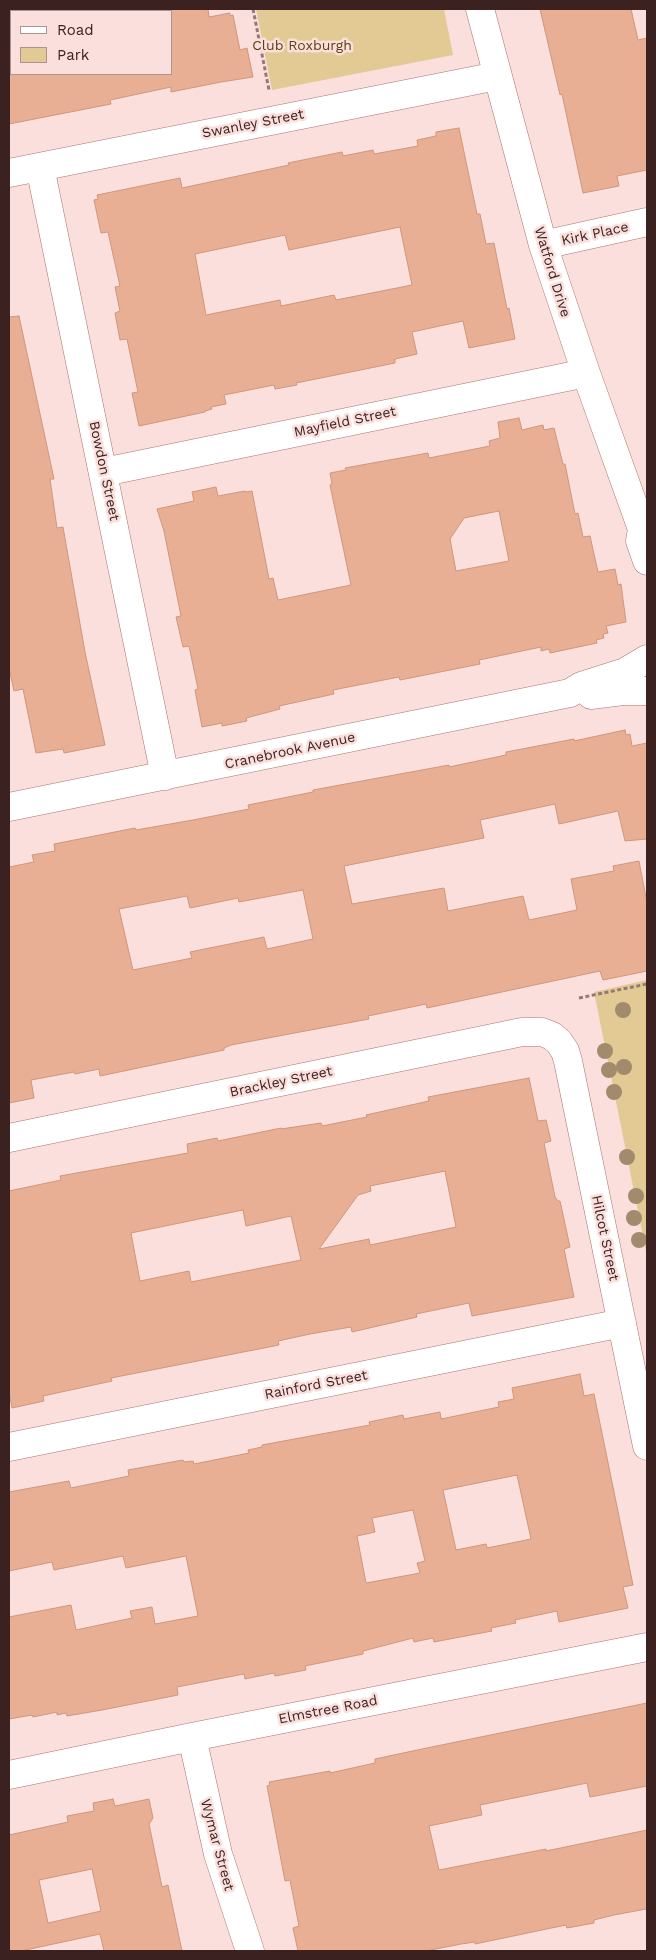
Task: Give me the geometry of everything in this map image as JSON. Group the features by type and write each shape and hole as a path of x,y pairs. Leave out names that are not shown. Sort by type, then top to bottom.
{"street":[{"name":"Watford Drive","path":"480,9 544,245 586,374 645,531 640,541 647,562"},
{"name":"Swanley Street","path":"9,173 498,76"},
{"name":"Bowdon Street","path":"40,166 165,776"},
{"name":"Kirk Place","path":"544,245 647,222"},
{"name":"Mayfield Street","path":"104,472 586,374"},
{"name":"Cranebrook Avenue","path":"9,807 570,694 581,686 625,672 647,659"},
{"name":"Cranebrook Avenue","path":"570,694 582,697 623,691 647,691"},
{"name":"Brackley Street","path":"9,1138 522,1032 542,1032 552,1036"},
{"name":"Hilcot Street","path":"552,1036 565,1051 568,1061 647,1446"},
{"name":"Rainford Street","path":"9,1447 622,1323"},
{"name":"Elmstree Road","path":"9,1776 192,1737 647,1647"},
{"name":"Wymar Street","path":"192,1737 218,1854 250,1951"}],"path":[{"path":"253,9 269,90"},
{"path":"579,998 647,984"}],"green space":[{"name":"Club Roxburgh","path":"256,9 444,9 453,55 272,90"},
{"path":"647,980 647,1256 594,992"}],"building":[{"path":"208,9 209,17 230,13 230,16 233,15 240,50 247,48 253,77 171,92 171,87 110,100 111,104 9,124 9,74 172,75 171,10"},
{"path":"540,9 631,9 638,40 647,38 647,170 617,176 619,186 583,193 562,94 560,95"},
{"path":"459,128 477,214 480,214 486,244 494,243 515,339 469,348 463,321 412,332 417,354 395,359 395,363 296,383 297,385 275,389 274,385 224,395 226,404 211,407 212,409 205,412 139,426 132,393 138,392 127,339 120,340 115,313 120,311 115,287 120,286 108,232 101,233 94,200 98,199 97,195 180,178 182,188 342,152 343,156 373,150 374,154 418,146 417,140 436,136 436,132","holes":["400,227 412,285 336,300 334,295 281,306 280,300 206,315 195,254 285,235 289,250"]},
{"path":"19,316 54,479 50,479 57,528 63,527 85,652 105,745 64,753 63,749 36,753 23,689 14,691 9,668 9,317"},
{"path":"519,418 522,430 543,425 544,430 554,428 563,464 565,464 575,514 578,513 583,537 590,536 598,572 615,569 618,585 621,584 626,622 606,626 608,633 603,634 604,638 596,640 597,643 550,653 549,649 541,651 541,647 479,660 480,664 400,680 399,677 333,690 334,694 279,706 280,709 246,718 247,721 222,726 222,723 202,727 195,690 198,689 189,646 183,647 176,617 181,616 164,531 157,509 194,501 192,492 216,487 218,496 252,491 269,579 273,578 278,600 351,585 330,485 332,484 330,473 346,470 345,468 428,453 429,458 490,446 489,441 500,438 498,422","holes":["499,511 509,561 456,571 450,539 464,518"]},
{"path":"625,730 626,735 630,734 632,746 647,743 647,839 625,841 618,811 559,824 555,804 480,820 484,838 344,866 352,904 444,888 448,911 523,896 529,920 577,910 571,879 614,871 613,866 639,861 647,903 647,971 603,980 600,971 427,1008 426,1004 368,1016 369,1019 231,1045 224,1048 224,1050 100,1076 99,1069 31,1080 34,1098 9,1103 9,867 34,862 32,855 55,851 54,844 249,809 248,805 313,792 313,790 449,765 449,767 506,755 506,752 574,739 574,741","holes":["303,890 313,939 267,949 264,937 190,952 192,958 133,970 119,909 187,896 190,908 238,898 239,902"]},
{"path":"529,1078 538,1121 546,1120 551,1141 544,1143 555,1197 560,1201 570,1247 564,1249 574,1297 472,1316 469,1303 416,1314 417,1317 352,1332 351,1327 310,1334 278,1341 279,1345 111,1378 112,1381 43,1396 44,1401 12,1408 9,1392 9,1191 61,1180 60,1176 188,1153 187,1144 217,1138 218,1141 281,1128 321,1123 322,1126 429,1101 428,1097","holes":["445,1171 456,1227 370,1245 369,1239 319,1249 358,1195 371,1191 370,1186","243,1210 246,1226 291,1216 301,1260 191,1282 189,1271 140,1281 131,1233"]},
{"path":"580,1374 584,1396 594,1394 633,1585 623,1587 628,1608 559,1622 557,1611 515,1620 516,1623 491,1628 492,1631 434,1642 433,1638 414,1642 413,1638 363,1651 363,1654 305,1666 306,1670 275,1676 274,1673 245,1679 244,1674 177,1687 178,1695 67,1716 66,1713 57,1715 57,1712 9,1719 9,1617 71,1605 76,1630 132,1618 130,1611 152,1607 155,1624 198,1616 186,1556 126,1568 123,1556 54,1570 52,1562 9,1571 9,1492 69,1481 71,1488 129,1476 128,1470 183,1460 184,1462 193,1461 194,1464 249,1453 248,1450 262,1447 262,1445 370,1425 369,1422 403,1415 404,1419 440,1412 441,1419 499,1407 498,1402 514,1399 512,1388","holes":["517,1475 531,1539 487,1548 486,1544 456,1550 443,1490","413,1510 425,1561 417,1563 420,1573 366,1583 357,1536 375,1532 372,1518"]},
{"path":"647,1703 647,1786 590,1797 587,1783 480,1805 482,1815 429,1826 439,1870 546,1849 546,1851 647,1830 646,1909 594,1920 594,1923 567,1928 566,1925 475,1944 475,1942 426,1951 298,1951 293,1928 299,1926 290,1880 285,1881 267,1786 270,1785 269,1782 330,1771 330,1773 375,1763 375,1759"},
{"path":"113,1799 115,1806 149,1799 153,1818 149,1824 162,1887 168,1885 182,1951 104,1951 100,1934 21,1951 9,1951 9,1835 68,1822 67,1816 94,1811 93,1803","holes":["92,1869 101,1911 48,1923 39,1880"]}]}
